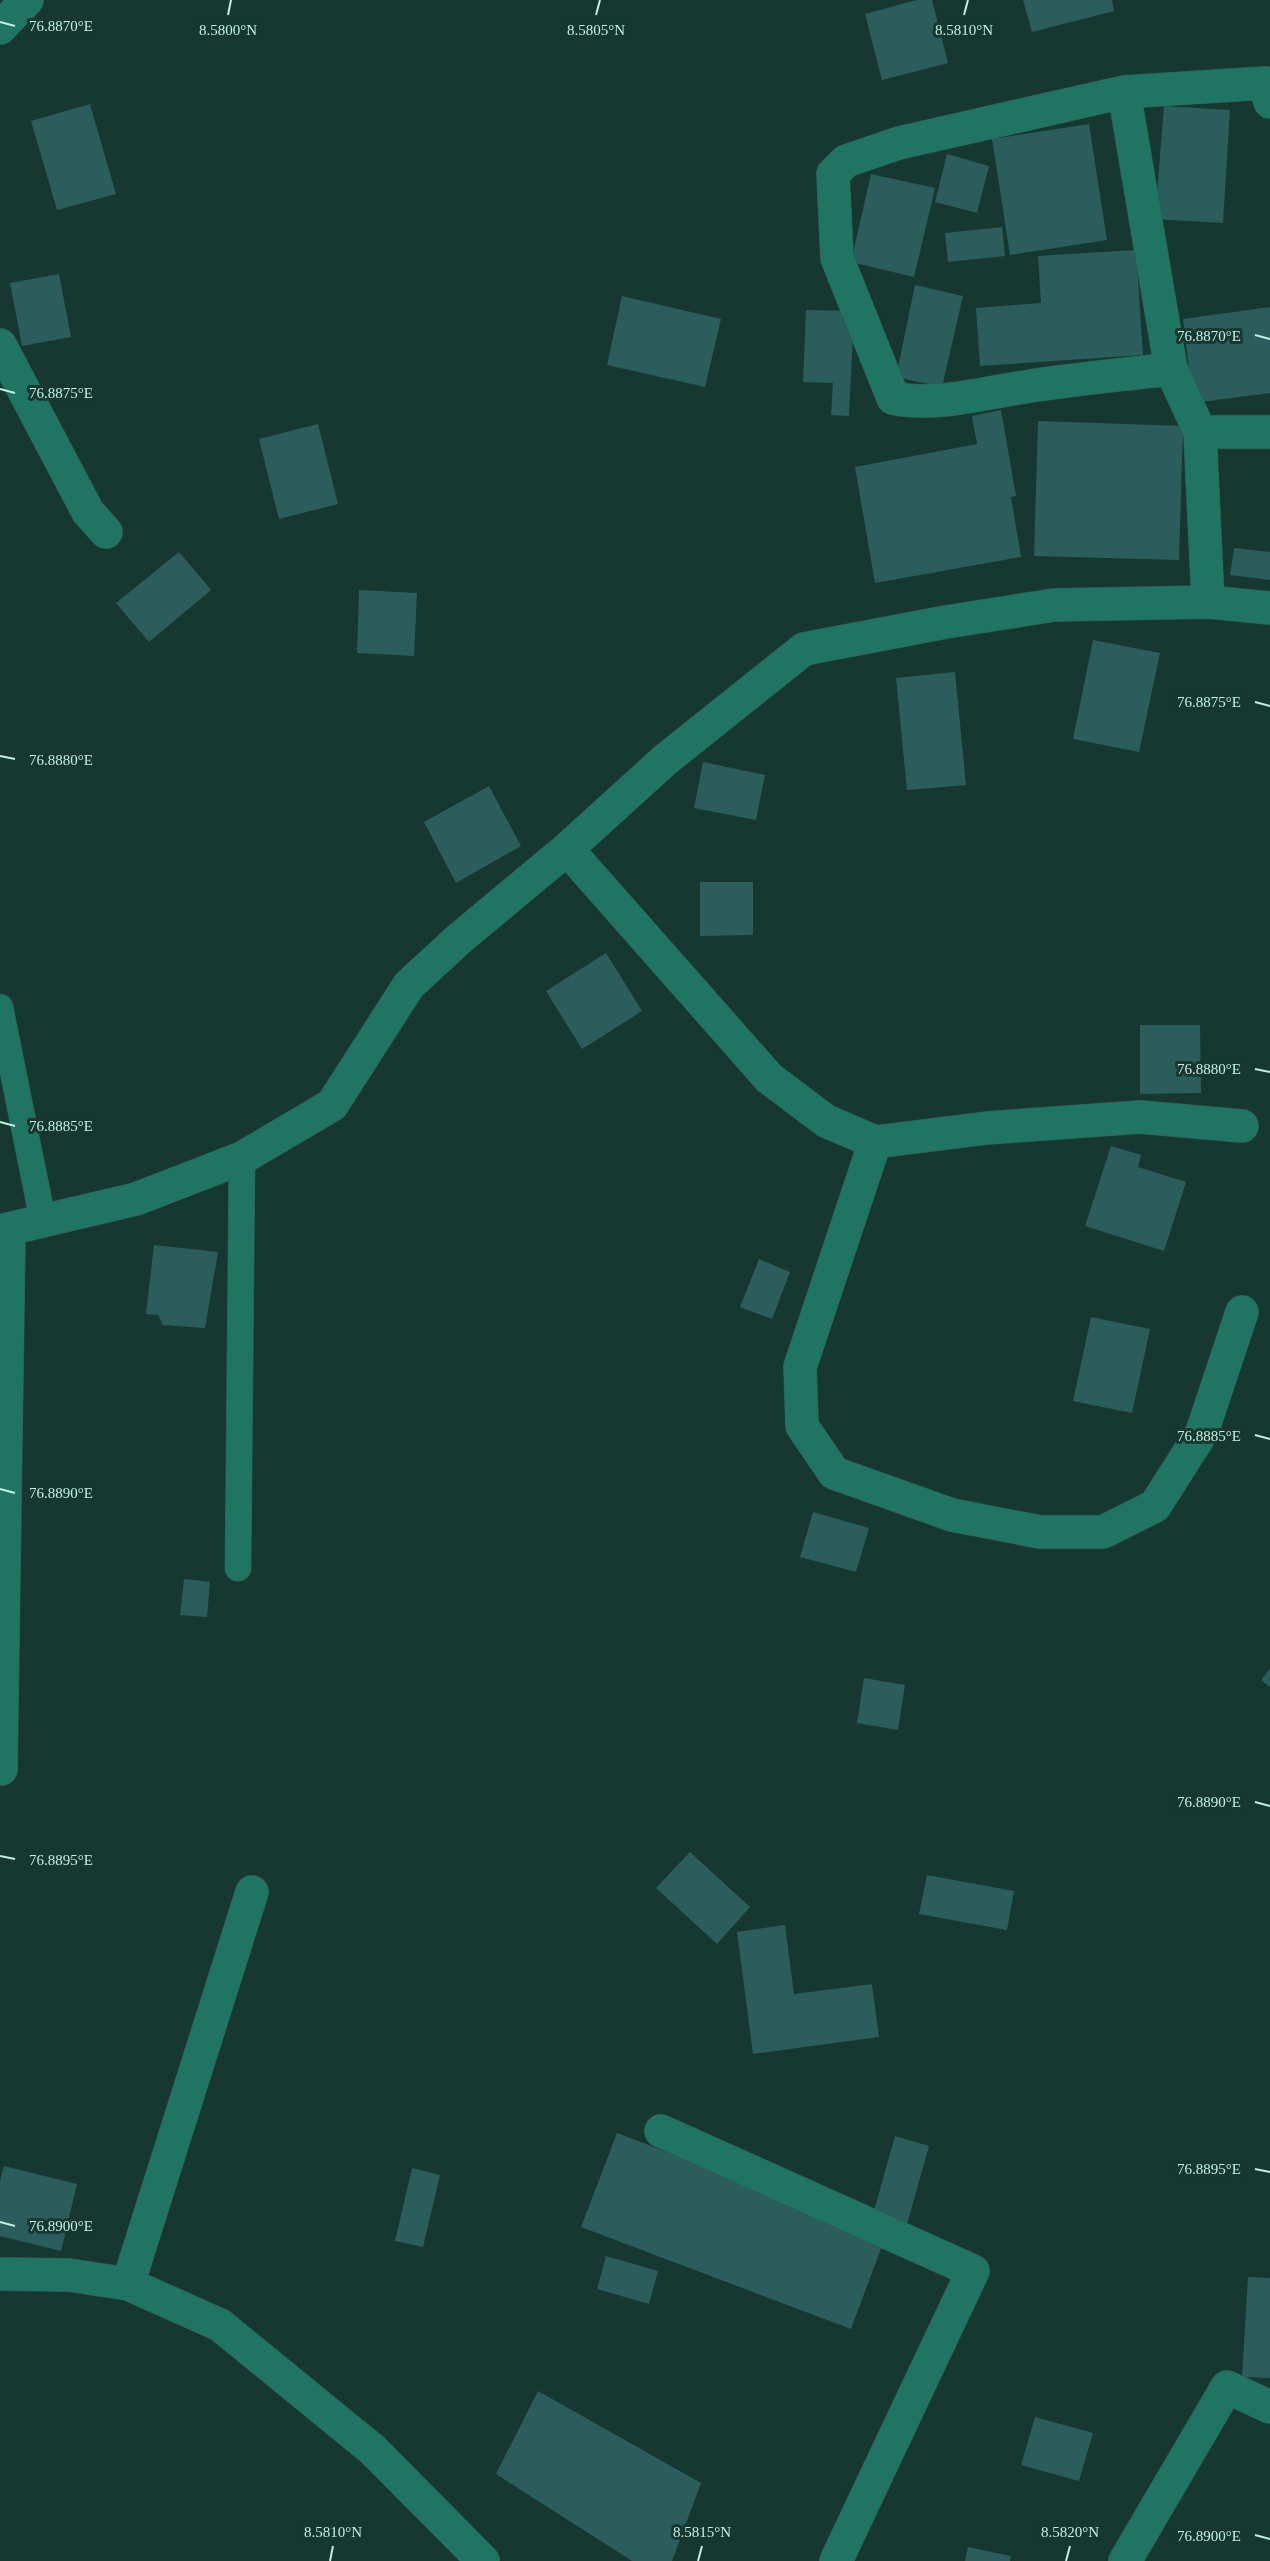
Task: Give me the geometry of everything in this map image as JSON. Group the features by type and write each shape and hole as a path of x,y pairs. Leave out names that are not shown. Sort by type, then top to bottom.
{"street":[{"path":"0,27 27,0"},
{"path":"1171,369 970,396 912,402 893,398 837,258 833,174 846,161 899,142 1124,92 1268,89"},
{"path":"1124,92 1171,369 1200,432 1208,602"},
{"path":"0,345 88,512 106,532"},
{"path":"1200,432 1270,432"},
{"path":"1,1769 4,1230 136,1199 242,1158 332,1106 409,985 459,939 567,849 665,760 804,649 946,622 1054,605 1208,602 1270,608"},
{"path":"567,849 769,1078 826,1121 875,1142 987,1128 1140,1117 1242,1126"},
{"path":"875,1142 800,1367 802,1426 834,1473 952,1515 1040,1532 1103,1532 1155,1506 1202,1432 1242,1312"},
{"path":"128,2284 252,1892"},
{"path":"661,2130 973,2271 836,2561"},
{"path":"0,2274 69,2275 128,2284 220,2325 373,2450 483,2561"},
{"path":"1125,2561 1227,2387 1270,2407"}],"lane":[{"path":"0,1007 43,1221"},
{"path":"238,1568 242,1158"}],"building":[{"path":"917,0 932,0 948,63 882,80 865,14"},
{"path":"1023,0 1112,0 1114,11 1032,32"},
{"path":"90,104 116,194 57,210 31,121"},
{"path":"1164,106 1230,110 1223,223 1155,219"},
{"path":"1089,124 1107,240 1010,255 992,139"},
{"path":"947,154 989,166 977,213 935,202"},
{"path":"871,174 935,188 914,277 851,262"},
{"path":"1002,227 1005,256 948,262 945,233"},
{"path":"1136,250 1143,355 980,366 976,308 1041,303 1038,256"},
{"path":"59,274 71,337 22,346 10,283"},
{"path":"915,285 963,296 942,387 896,377"},
{"path":"622,296 721,319 705,387 607,365"},
{"path":"1270,307 1270,393 1193,403 1183,319"},
{"path":"806,310 854,311 849,416 831,415 833,383 803,382"},
{"path":"1001,410 1016,496 1011,497 1021,557 875,583 855,467 977,444 972,416"},
{"path":"1038,421 1183,426 1179,560 1034,556"},
{"path":"318,424 338,504 279,519 259,439"},
{"path":"1234,548 1270,552 1270,580 1230,575"},
{"path":"179,552 211,590 149,642 116,603"},
{"path":"359,590 417,593 414,656 357,653"},
{"path":"1093,640 1160,653 1139,752 1073,739"},
{"path":"955,672 966,785 907,790 896,678"},
{"path":"703,762 765,775 756,820 694,808"},
{"path":"489,786 521,846 456,883 424,822"},
{"path":"700,882 753,882 753,935 700,936"},
{"path":"606,953 642,1011 582,1049 546,991"},
{"path":"1140,1025 1200,1025 1201,1093 1140,1094"},
{"path":"1111,1146 1141,1155 1138,1167 1186,1182 1164,1251 1085,1226"},
{"path":"154,1245 218,1252 205,1328 163,1325 158,1315 146,1314"},
{"path":"759,1259 790,1272 772,1319 740,1307"},
{"path":"1091,1317 1150,1329 1132,1413 1073,1401"},
{"path":"813,1512 869,1528 856,1572 800,1557"},
{"path":"184,1579 210,1582 207,1617 180,1615"},
{"path":"1270,1669 1270,1687 1261,1680"},
{"path":"864,1678 905,1685 898,1730 857,1723"},
{"path":"690,1852 750,1907 717,1944 656,1888"},
{"path":"927,1875 1014,1891 1007,1930 919,1914"},
{"path":"785,1925 794,1994 872,1984 879,2037 753,2054 737,1932"},
{"path":"617,2133 886,2235 851,2329 581,2227"},
{"path":"895,2136 929,2146 906,2228 872,2218"},
{"path":"4,2166 77,2184 61,2251 0,2236 0,2181"},
{"path":"412,2168 440,2175 423,2247 395,2241"},
{"path":"606,2256 658,2271 649,2304 597,2289"},
{"path":"1248,2277 1270,2278 1270,2378 1242,2377"},
{"path":"538,2391 701,2483 672,2561 632,2561 496,2474"},
{"path":"1035,2417 1093,2433 1079,2481 1021,2465"},
{"path":"968,2547 1011,2556 1010,2561 965,2561"}]}
